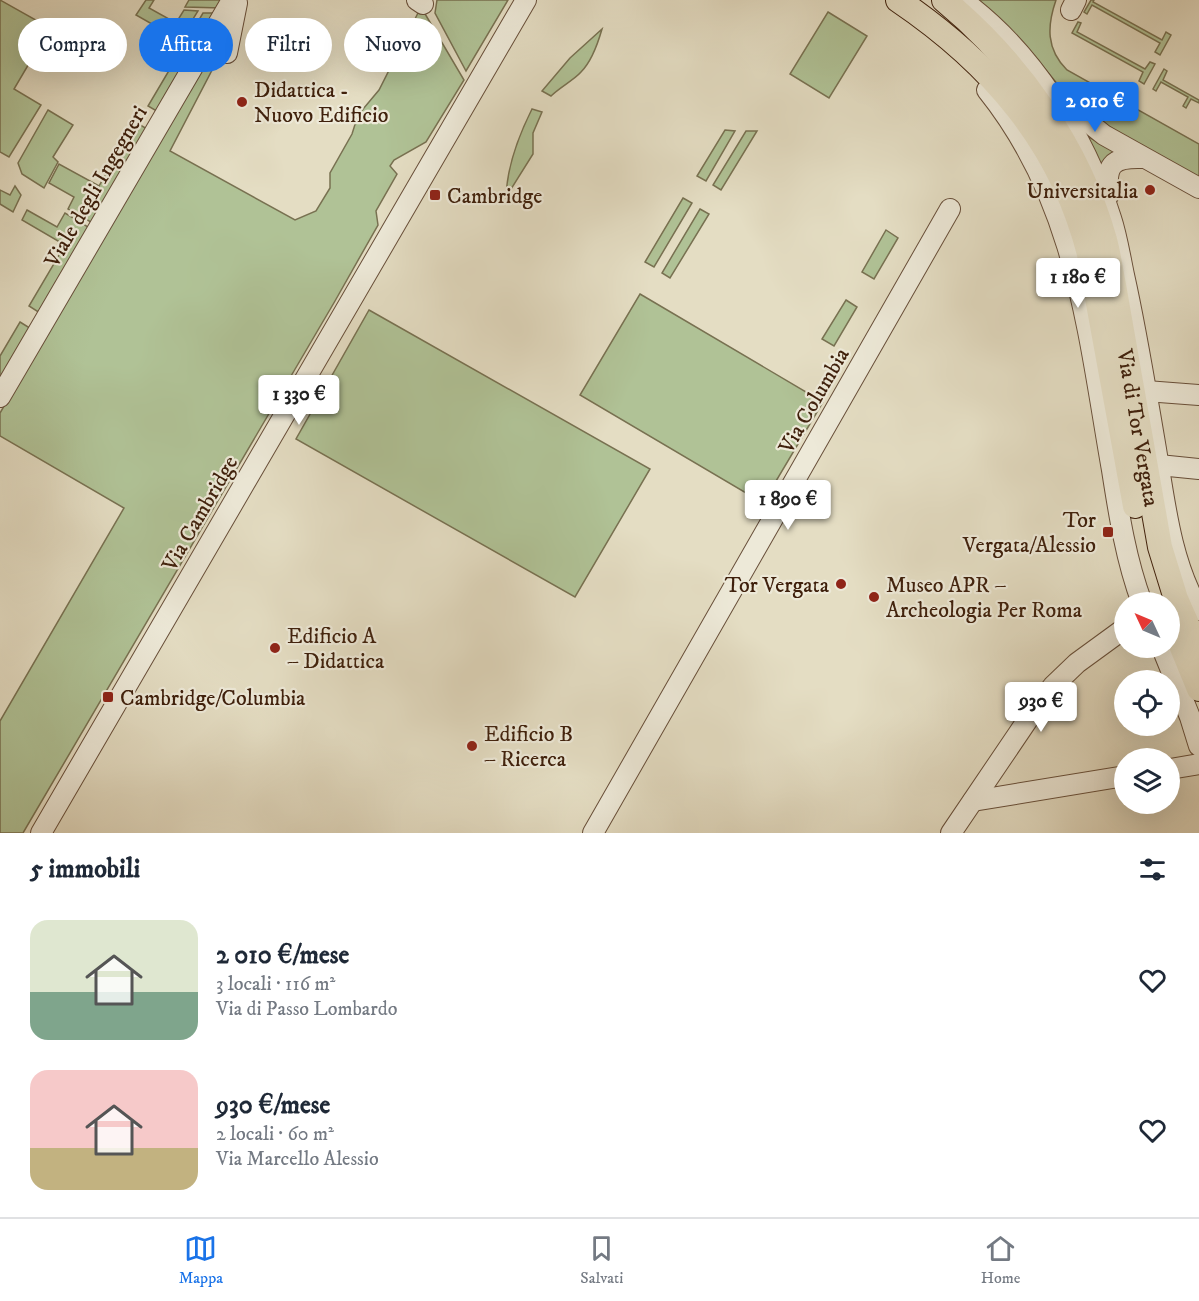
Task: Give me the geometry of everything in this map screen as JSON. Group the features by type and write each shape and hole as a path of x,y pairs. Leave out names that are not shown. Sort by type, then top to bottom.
{"main road":[{"name":"Via di Tor Vergata","path":"897,0 958,45 1025,117 1050,156 1077,214 1090,260 1139,527 1149,566 1166,592"},
{"name":"Via di Tor Vergata","path":"944,0 991,42 1020,76 1057,132 1094,208 1105,242 1114,285 1157,534 1170,592"},
{"name":"Via di Tor Vergata","path":"1180,616 1199,651"},
{"name":"Via di Tor Vergata","path":"1180,626 1199,689"}],"street":[{"name":"Via Cambridge","path":"41,833 526,0"},
{"path":"962,0 1010,42 1059,99 1095,129 1142,158 1199,188"},
{"path":"233,22 236,7"},
{"name":"Viale degli Ingegneri","path":"0,398 236,7"},
{"name":"Via di Tor Vergata","path":"939,29 1005,112 1021,137 1043,180 1067,239 1080,291 1122,528 1132,576 1138,592"},
{"name":"Via di Tor Vergata","path":"1039,77 1084,150 1109,211 1131,308 1174,543 1173,592"},
{"path":"1109,211 1107,181 1109,170 1113,164 1123,158 1142,158"},
{"name":"Via Columbia","path":"593,833 950,209"},
{"path":"1146,392 1199,395"},
{"path":"1159,465 1199,469"},
{"name":"Via di Tor Vergata","path":"1180,605 1199,610"},
{"path":"951,833 1053,686 1077,663 1114,636"},
{"path":"1166,658 1199,746"},
{"path":"1180,767 1199,764"},
{"path":"973,801 1114,778"}],"green space":[{"path":"0,0 32,18 18,18 18,72 24,72 14,89 41,105 9,157 0,152"},
{"path":"146,0 154,0 149,8 167,18 141,18 136,15"},
{"path":"189,0 227,0 222,8 185,7"},
{"path":"437,0 508,0 466,71 442,26 442,18 438,18 435,13"},
{"path":"976,0 1056,0 1051,19 1050,37 1060,62 1067,70 1199,144 1199,179 1102,127 1073,103 1005,25"},
{"path":"1091,0 1162,40 1166,32 1171,35 1160,55 1155,52 1160,43 1092,5 1087,14 1084,12"},
{"path":"421,7 427,18 415,18"},
{"path":"184,10 198,11 194,18 179,18"},
{"path":"828,12 867,36 829,98 790,74"},
{"path":"203,13 218,13 215,18 200,18"},
{"path":"1078,22 1081,23 1077,32 1145,69 1150,62 1155,64 1144,84 1139,81 1143,72 1072,33"},
{"path":"602,29 585,68 551,96 542,91 570,58"},
{"path":"442,43 464,80 426,142 394,160 390,166 397,174 376,211 378,225 23,833 0,833 0,721 124,508 0,436 0,413 198,72 211,72 170,151 295,220 316,211 330,188 330,173 352,134 358,115 379,90 388,72 442,72"},
{"path":"1164,69 1167,71 1163,80 1199,100 1199,103 1191,99 1186,108 1183,106 1188,97 1161,82 1156,91 1153,89"},
{"path":"168,72 184,72 160,113 148,106"},
{"path":"532,109 542,112 533,133 533,154 506,197 514,152"},
{"path":"48,110 73,125 53,157 58,162 44,188 22,174 18,163"},
{"path":"135,122 149,130 96,225 68,209 74,197 49,183 59,164 99,186"},
{"path":"725,130 735,131 706,181 697,176"},
{"path":"746,131 757,131 721,190 713,185"},
{"path":"1085,135 1113,150 1113,153 1100,167"},
{"path":"15,186 21,195 13,212 0,204 0,190 10,195"},
{"path":"683,198 692,203 654,267 645,262"},
{"path":"700,209 709,214 670,278 662,273"},
{"path":"27,210 57,227 65,213 93,230 43,315 29,306 65,245 22,220"},
{"path":"886,230 898,238 874,279 862,272"},
{"path":"640,294 823,402 763,503 580,395"},
{"path":"846,300 857,307 834,346 822,339"},
{"path":"369,310 650,469 575,597 296,439"},
{"path":"20,322 33,330 0,389 0,356"}],"place":[{"name":"Didattica - Nuovo Edificio","path":"242,102"},
{"name":"Universitalia","path":"1150,190"},
{"name":"Cambridge","path":"435,195"},
{"name":"Tor Vergata/Alessio","path":"1108,532"},
{"name":"Tor Vergata","path":"841,584"},
{"name":"Museo APR – Archeologia Per Roma","path":"874,597"},
{"name":"Edificio A – Didattica","path":"275,648"},
{"name":"Cambridge/Columbia","path":"108,697"},
{"name":"Edificio B – Ricerca","path":"472,746"}]}
